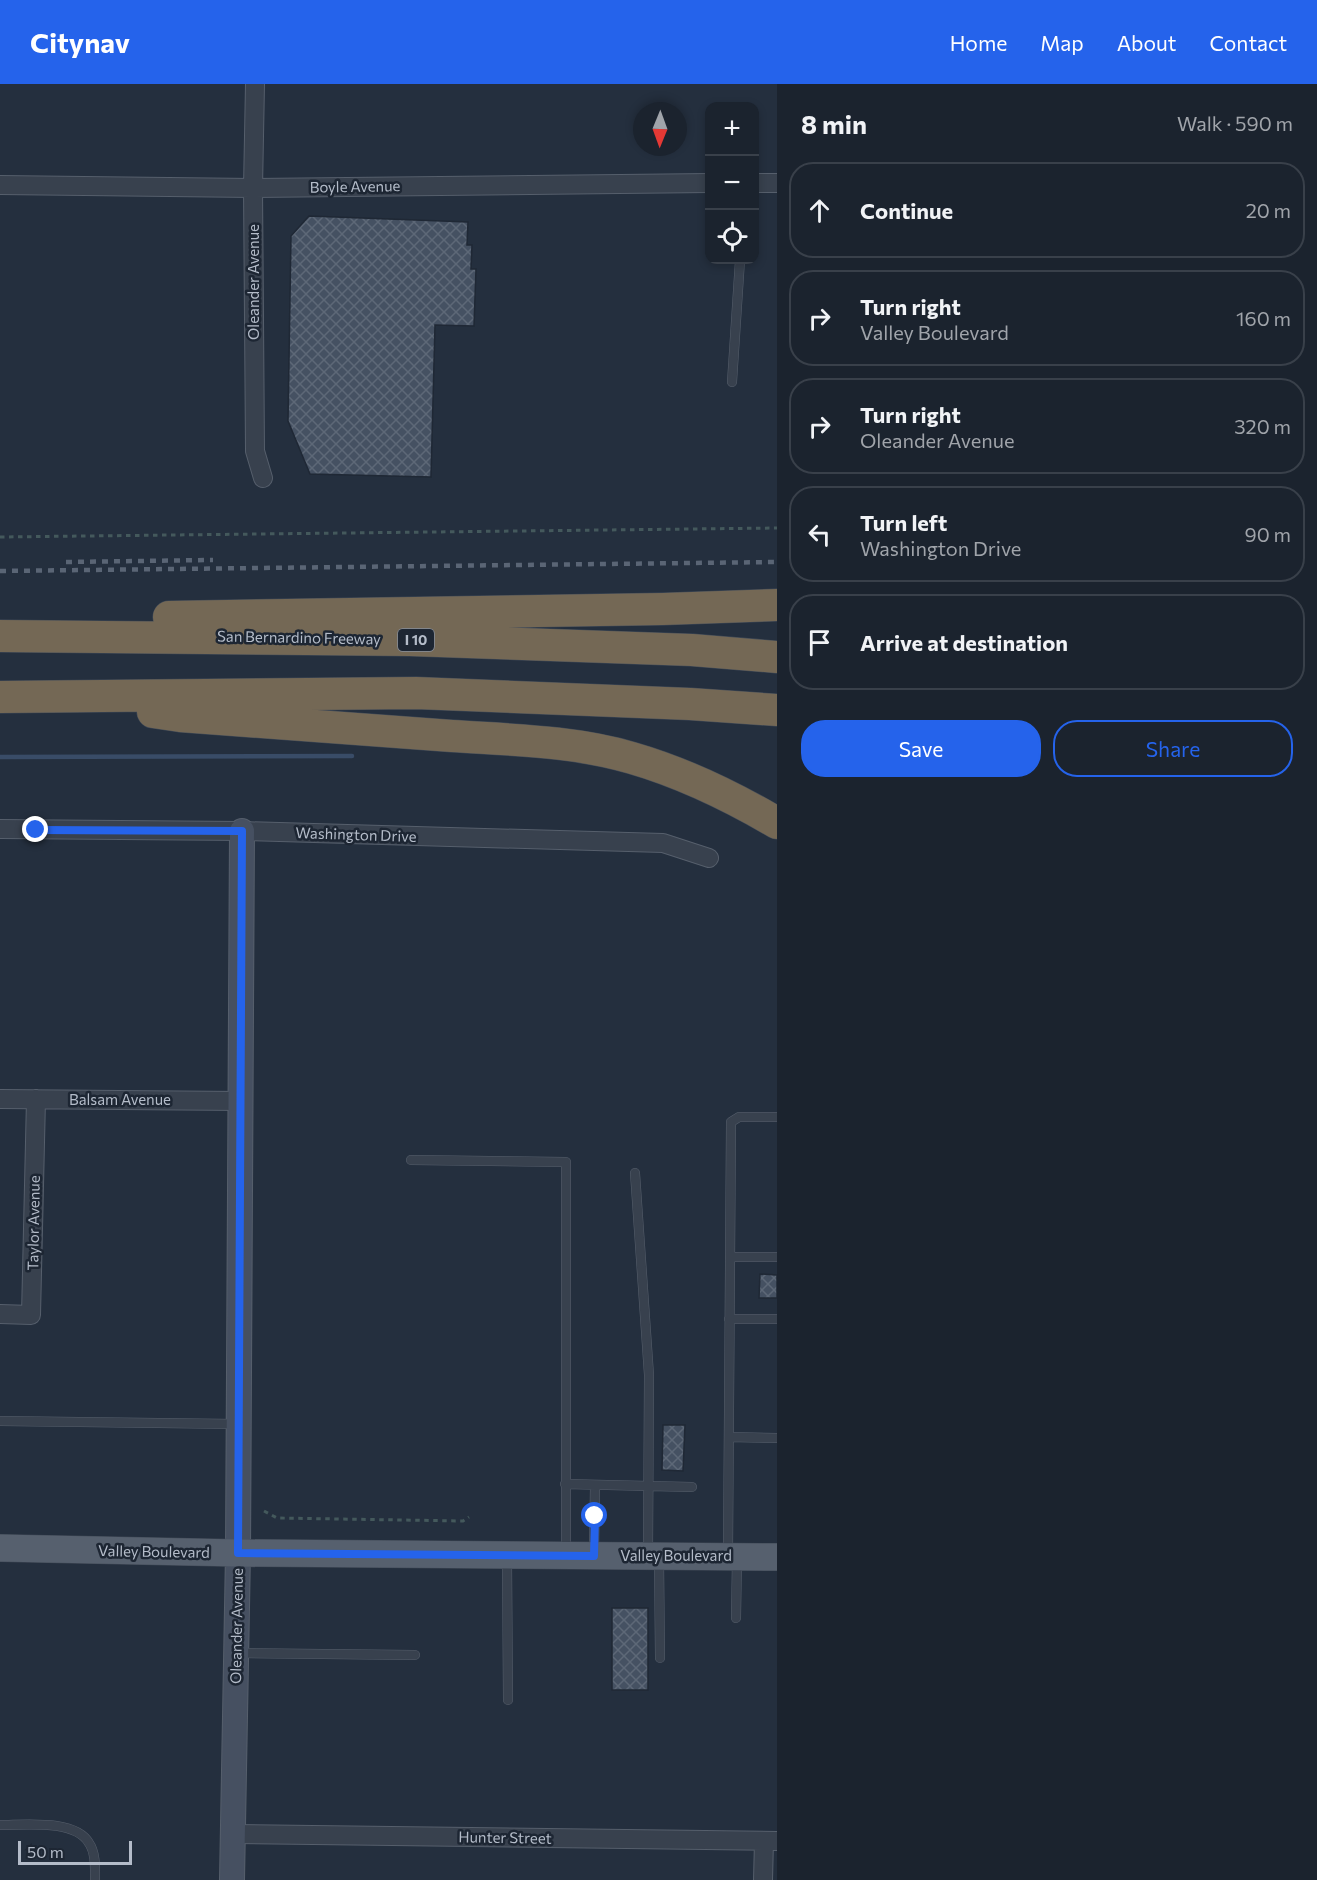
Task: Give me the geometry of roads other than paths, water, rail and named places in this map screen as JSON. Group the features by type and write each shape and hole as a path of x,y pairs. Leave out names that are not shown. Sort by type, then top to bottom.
{"highway":[{"path":"54,635 179,615 568,611 777,605"},
{"name":"San Bernardino Freeway","path":"0,636 410,640 692,650 777,657"},
{"path":"0,697 416,693 690,704 777,710"},
{"path":"57,696 180,716 525,741 583,748 631,757 677,773 714,788 777,824"}],"main road":[{"name":"Valley Boulevard","path":"0,1548 238,1553 777,1557"}],"street":[{"name":"Oleander Avenue","path":"255,84 253,188 255,451 263,478"},
{"name":"Boyle Avenue","path":"0,185 253,188 705,183"},
{"path":"759,183 777,183"},
{"name":"Washington Drive","path":"0,829 242,831 663,843 709,858"},
{"name":"Oleander Avenue","path":"232,1880 238,1553 242,831"},
{"name":"Balsam Avenue","path":"0,1099 241,1101"},
{"name":"Taylor Avenue","path":"0,1314 32,1315 36,1099"},
{"name":"Hunter Street","path":"233,1834 771,1841"},
{"path":"763,1880 771,1841"}],"lane":[{"path":"732,381 740,264"},
{"path":"736,1618 729,1437 731,1122 739,1117 777,1117"},
{"path":"411,1160 566,1162 566,1556"},
{"path":"635,1173 648,1375 648,1487 660,1658"},
{"path":"730,1257 777,1257"},
{"path":"729,1319 777,1319"},
{"path":"0,1421 239,1424"},
{"path":"729,1437 777,1438"},
{"path":"565,1484 692,1487"},
{"path":"594,1556 595,1485"},
{"path":"507,1555 508,1700"},
{"path":"236,1653 415,1655"},
{"path":"0,1825 67,1827 78,1832 89,1843 95,1864 95,1880"}],"waterway":[{"path":"0,757 352,756"}],"railway":[{"path":"66,562 213,560"},
{"path":"0,571 777,562"}]}
